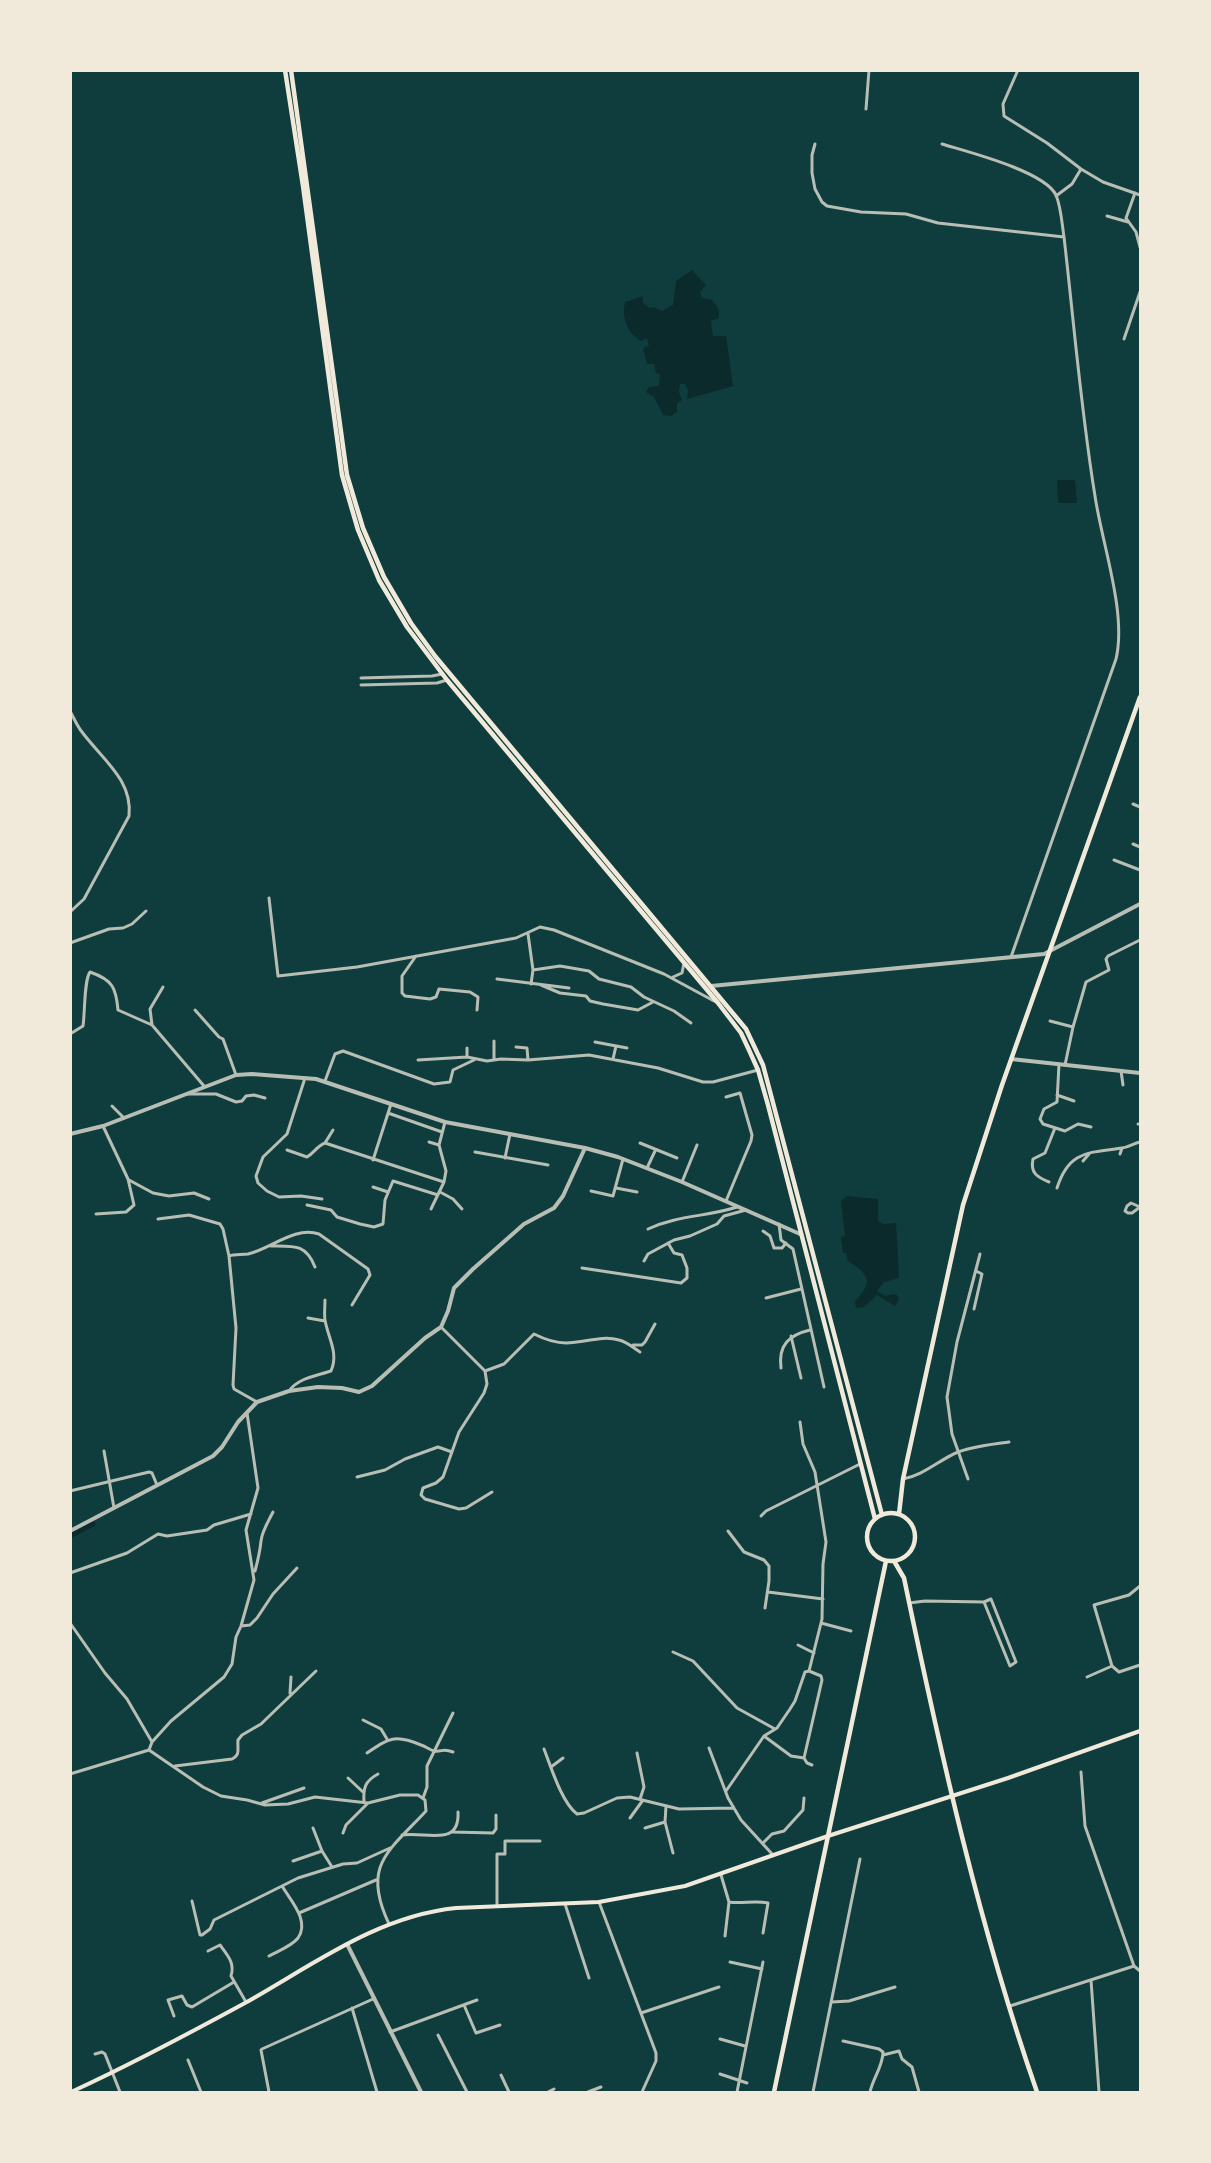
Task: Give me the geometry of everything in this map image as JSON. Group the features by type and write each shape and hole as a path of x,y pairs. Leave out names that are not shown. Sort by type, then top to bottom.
{"main road":[{"path":"291,71 303,186 342,475 358,530 379,580 407,627 442,674 741,1033 758,1070 875,1519"},
{"path":"291,71 347,474 374,556 395,598 435,656 746,1029 763,1065 882,1515"},
{"path":"898,1514 903,1479 963,1205 1011,1059 1140,697"},
{"path":"898,1514 911,1524 915,1539 908,1554 894,1561 885,1561 876,1557 868,1545 867,1530 875,1519 882,1515 898,1514"},
{"path":"774,2092 885,1561"},
{"path":"894,1561 904,1578 954,1797 1008,2007 1037,2092"},
{"path":"70,2092 113,2073 246,2002 347,1944 390,1924 437,1910 496,1905 599,1902 646,1895 721,1875 828,1836 954,1797 1140,1731"}],"street":[{"path":"866,109 869,70"},
{"path":"1018,70 1003,104 1004,116 1047,143 1081,169 1104,182 1140,195"},
{"path":"814,144 812,173 815,189 827,206 861,212 906,214 938,223 1001,228 1064,237"},
{"path":"942,144 978,154 1036,176 1047,183 1056,196 1064,237 1091,470 1118,613 1119,640 1116,659 1011,957"},
{"path":"1056,196 1072,184 1081,169"},
{"path":"1135,193 1127,214 1128,222 1136,232 1140,247"},
{"path":"1107,216 1128,222"},
{"path":"1124,339 1140,292"},
{"path":"361,678 442,674"},
{"path":"361,685 437,683 447,680"},
{"path":"70,711 82,732 122,778 130,806 129,816 96,878 84,899 70,912"},
{"path":"1133,804 1140,807"},
{"path":"1133,844 1140,847"},
{"path":"1114,860 1140,870"},
{"path":"269,898 278,976 357,967 516,938 540,927 554,930 671,977 718,1003"},
{"path":"711,986 1011,957 1050,951 1140,904"},
{"path":"70,943 101,931 123,928 132,924 146,911"},
{"path":"528,934 533,970 531,984"},
{"path":"1065,1065 1086,982 1109,970 1108,956 1140,940"},
{"path":"416,956 402,976 402,993 405,996 430,999 436,997 439,989 470,992 478,997 477,1010"},
{"path":"671,977 682,973 684,963"},
{"path":"533,970 560,966 589,972 599,979 631,987 652,1002 674,1011 691,1023"},
{"path":"70,1034 83,1026 86,1008 86,978 90,972 99,975 116,991 118,1010 152,1025 204,1086"},
{"path":"497,979 569,988"},
{"path":"541,985 560,993 586,996 590,1000 603,1004 638,1010 652,1002"},
{"path":"152,1025 150,1009 163,987"},
{"path":"195,1010 223,1039 236,1075"},
{"path":"1050,1021 1073,1027"},
{"path":"494,1041 494,1060"},
{"path":"596,1042 627,1048"},
{"path":"613,1059 616,1046"},
{"path":"516,1047 526,1048 528,1060"},
{"path":"467,1048 467,1057"},
{"path":"325,1081 338,1051 434,1084 450,1082 453,1070 475,1060"},
{"path":"418,1060 467,1057 487,1061 528,1060 589,1055 658,1068 703,1082 712,1082 758,1070"},
{"path":"1011,1059 1140,1073"},
{"path":"1059,1064 1057,1102 1044,1109 1040,1119 1043,1124 1065,1131 1078,1124 1091,1127"},
{"path":"1121,1071 1123,1084"},
{"path":"70,1134 103,1126 236,1075 305,1078 325,1081 445,1122 585,1148 623,1159 739,1206 800,1234"},
{"path":"305,1078 287,1134 263,1157 256,1176 258,1184 279,1197 301,1196 322,1199"},
{"path":"726,1096 740,1093 752,1135 726,1201"},
{"path":"185,1094 216,1094 236,1102 242,1101 246,1096 254,1095 265,1098"},
{"path":"1057,1095 1074,1101"},
{"path":"373,1160 391,1103"},
{"path":"112,1106 124,1118"},
{"path":"388,1113 442,1132"},
{"path":"430,1209 444,1182 446,1171 439,1145 445,1122"},
{"path":"96,1214 118,1213 133,1208 135,1201 128,1179 103,1126"},
{"path":"1049,1182 1036,1176 1032,1168 1034,1159 1045,1153 1055,1128"},
{"path":"287,1150 307,1156 313,1154 320,1145 325,1143 333,1130"},
{"path":"505,1158 510,1134"},
{"path":"429,1142 439,1145"},
{"path":"1057,1188 1060,1177 1071,1161 1083,1153 1122,1148 1140,1142"},
{"path":"325,1143 444,1182"},
{"path":"640,1143 677,1158"},
{"path":"682,1182 697,1145"},
{"path":"70,1531 213,1456 222,1447 238,1422 257,1402 289,1391 327,1387 354,1392 365,1390 425,1338 441,1328 454,1288 524,1224 555,1208 585,1148"},
{"path":"1120,1154 1122,1148"},
{"path":"647,1168 655,1150"},
{"path":"475,1152 548,1165"},
{"path":"1083,1161 1090,1152"},
{"path":"591,1191 613,1196 623,1159"},
{"path":"128,1179 153,1193 169,1196 194,1193 209,1199"},
{"path":"307,1205 332,1210 337,1217 374,1227 383,1224 385,1200 393,1181 439,1193 453,1199 462,1209"},
{"path":"373,1187 388,1192"},
{"path":"615,1188 637,1192"},
{"path":"1131,1203 1140,1207 1132,1213 1125,1210 1131,1203"},
{"path":"648,1229 667,1220 723,1211 739,1206"},
{"path":"644,1261 648,1254 668,1243 717,1224 724,1216 747,1210"},
{"path":"158,1219 189,1215 219,1224 223,1228 229,1256 236,1328 233,1385 234,1389 257,1402"},
{"path":"779,1224 781,1240 793,1249 824,1387"},
{"path":"763,1231 770,1236 774,1248 782,1248 786,1244"},
{"path":"229,1256 249,1254 300,1233 312,1232 325,1238 368,1269 370,1275 368,1281 352,1305"},
{"path":"582,1268 681,1283 687,1278 686,1260 682,1255 674,1253 668,1243"},
{"path":"270,1246 292,1246 302,1249 311,1254 315,1267"},
{"path":"969,1479 958,1452 947,1410 947,1397 957,1341 980,1254"},
{"path":"974,1309 982,1274 976,1271"},
{"path":"766,1298 801,1289"},
{"path":"289,1391 293,1384 299,1381 331,1371 334,1353 325,1321 325,1300"},
{"path":"308,1318 325,1321"},
{"path":"485,1371 504,1364 534,1334 549,1341 565,1343 603,1338 618,1339 637,1346 645,1342 655,1324"},
{"path":"441,1328 485,1371 486,1389 464,1422 443,1477 436,1484 423,1488 422,1497 459,1509 472,1506 492,1492"},
{"path":"781,1368 782,1348 791,1336 810,1329"},
{"path":"791,1336 801,1378"},
{"path":"631,1344 640,1352"},
{"path":"247,1413 258,1488 246,1526 254,1575"},
{"path":"726,1791 764,1736 775,1729 795,1701 805,1672 809,1671 821,1623 826,1542 815,1472 804,1444 800,1422"},
{"path":"903,1479 916,1476 958,1452 1009,1442"},
{"path":"357,1477 385,1470 405,1459 438,1447 452,1452"},
{"path":"104,1451 114,1508"},
{"path":"761,1516 766,1511 862,1464"},
{"path":"70,1491 149,1472 152,1473 158,1485"},
{"path":"149,1750 152,1742 171,1720 229,1672 236,1637 262,1547 262,1538 273,1512"},
{"path":"70,1573 127,1553 158,1534 167,1536 207,1530 214,1525 250,1514"},
{"path":"728,1531 744,1552 767,1563 769,1571 765,1608"},
{"path":"241,1626 250,1625 257,1618 273,1594 297,1568"},
{"path":"1140,1586 1129,1595 1094,1605 1112,1666 1119,1672 1140,1665"},
{"path":"768,1592 823,1599"},
{"path":"909,1603 984,1602 991,1599 1016,1662 1010,1666 984,1602"},
{"path":"70,1623 105,1673 127,1699 152,1742"},
{"path":"821,1623 851,1631"},
{"path":"798,1645 814,1653"},
{"path":"673,1652 693,1661 737,1708 775,1729"},
{"path":"1087,1677 1112,1666"},
{"path":"174,1767 232,1759 237,1756 239,1753 238,1740 242,1735 261,1724 316,1671"},
{"path":"809,1671 818,1674 822,1680 804,1758 812,1765"},
{"path":"290,1695 291,1677"},
{"path":"423,1798 427,1787 427,1766 453,1713"},
{"path":"363,1720 381,1729 387,1739"},
{"path":"764,1736 791,1756 804,1758"},
{"path":"367,1753 387,1739 409,1741 434,1751 444,1749 453,1752"},
{"path":"709,1748 726,1791 741,1820 773,1855"},
{"path":"544,1749 572,1810 577,1814 617,1798 630,1797 679,1809 734,1808"},
{"path":"149,1750 202,1787 220,1796 260,1804 288,1804 315,1797 366,1802 418,1794 425,1800 426,1810 390,1848 376,1880 381,1907 390,1924"},
{"path":"70,1774 149,1750"},
{"path":"630,1818 642,1800 644,1787 636,1753"},
{"path":"551,1767 563,1758"},
{"path":"1081,1772 1085,1826 1134,1966 1140,1971"},
{"path":"363,1792 367,1781 378,1774"},
{"path":"348,1778 363,1792 366,1802"},
{"path":"260,1804 304,1788"},
{"path":"763,1843 772,1834 784,1831 803,1810 804,1798"},
{"path":"343,1833 346,1825 366,1802"},
{"path":"666,1806 665,1822 673,1853"},
{"path":"400,1835 413,1833 442,1836 456,1830 459,1823 458,1812"},
{"path":"452,1832 496,1832 496,1815"},
{"path":"645,1828 665,1822"},
{"path":"313,1828 322,1851 332,1867"},
{"path":"496,1905 497,1854 505,1854 505,1841 540,1841"},
{"path":"192,1901 197,1926 202,1935 210,1929 214,1920 298,1878 332,1867 357,1863 390,1848"},
{"path":"293,1861 322,1851"},
{"path":"813,2092 860,1859"},
{"path":"721,1875 729,1902 725,1936"},
{"path":"299,1913 376,1880"},
{"path":"269,1956 297,1939 301,1930 301,1917 282,1886"},
{"path":"599,1902 656,2053 656,2061 642,2092"},
{"path":"729,1902 768,1903 763,1934"},
{"path":"565,1904 589,1978"},
{"path":"347,1944 421,2092"},
{"path":"208,1951 220,1946 231,1961 233,1968 231,1976 246,2002"},
{"path":"730,1962 762,1968"},
{"path":"737,2092 763,1962"},
{"path":"1008,2007 1134,1966"},
{"path":"1091,1980 1099,2092"},
{"path":"174,2016 168,2000 182,1996 187,2005 192,2007 234,1982"},
{"path":"641,2013 719,1987"},
{"path":"832,2002 849,2001 895,1987"},
{"path":"269,2092 262,2049 373,1998"},
{"path":"390,2032 477,2000"},
{"path":"464,2005 476,2033 500,2025"},
{"path":"352,2008 377,2092"},
{"path":"438,2035 467,2092"},
{"path":"720,2039 745,2046"},
{"path":"843,2041 879,2049 883,2052 881,2065 872,2081 870,2092"},
{"path":"883,2055 899,2051 902,2059 912,2067 919,2092"},
{"path":"95,2054 102,2052 105,2054 120,2092"},
{"path":"188,2060 201,2092"},
{"path":"501,2074 508,2092"},
{"path":"720,2074 747,2083"},
{"path":"588,2092 601,2087"},
{"path":"548,2092 554,2089"}],"water":[{"path":"692,270 706,285 700,292 702,298 712,300 719,310 719,318 711,321 713,336 726,336 733,386 687,399 688,390 685,384 680,384 679,392 682,400 677,403 677,412 671,416 663,415 654,397 646,392 649,387 659,386 660,374 656,373 654,364 647,364 643,349 646,346 649,348 647,338 641,341 629,329 624,313 625,302 643,296 643,303 649,308 654,307 662,311 673,305 676,281"},
{"path":"1057,480 1075,480 1077,503 1058,503"},
{"path":"847,1196 878,1199 878,1221 883,1224 896,1223 899,1278 884,1282 877,1291 885,1296 896,1295 899,1299 895,1306 877,1295 864,1307 856,1308 855,1301 867,1283 864,1274 848,1261 846,1253 843,1253 841,1237 845,1236 841,1201"}],"waterway":[{"path":"70,1536 93,1524"}]}
